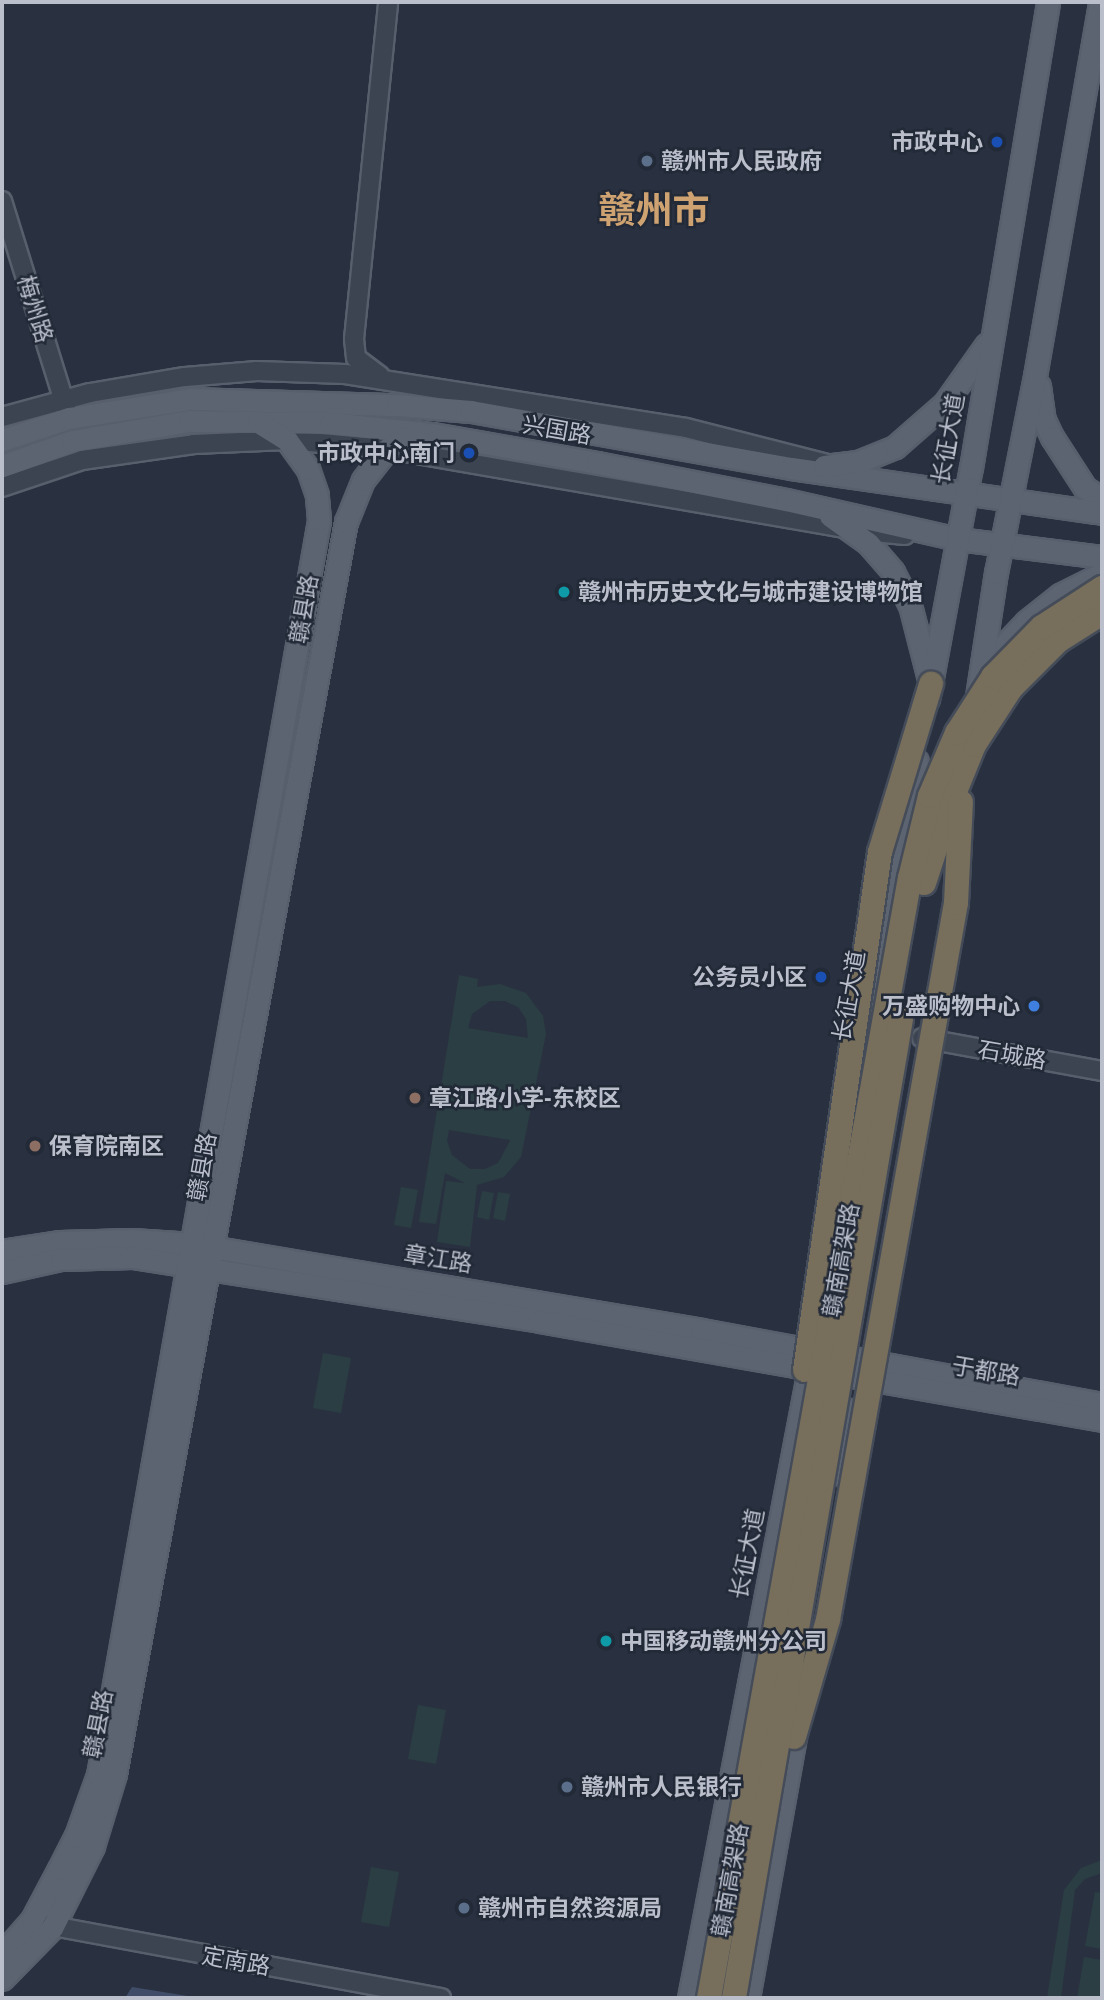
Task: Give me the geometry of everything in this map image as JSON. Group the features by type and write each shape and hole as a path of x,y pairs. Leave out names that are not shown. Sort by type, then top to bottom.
{"highway":[{"name":"赣南高架路","path":"692,1996 771,1648 910,878 930,796 957,733 993,677 1042,626 1102,587"},
{"name":"赣南高架路","path":"746,1996 760,1856 924,882 974,745 1011,688 1058,641 1102,613"},
{"path":"771,1648 813,1301 880,852 931,684"},
{"path":"760,1856 828,1620 956,903 961,802"}],"main road":[{"name":"长征大道","path":"692,1996 811,1360 958,540 1048,2"},
{"path":"746,1996 818,1628 861,1369 922,1038 1001,547 1039,356 1100,2"},
{"path":"791,468 834,466 876,456 895,447 945,403 991,338"},
{"path":"1039,356 1040,397 1044,420 1074,474 1085,488 1102,499"},
{"name":"兴国路","path":"2,440 66,409 190,399 397,404 471,411 791,468 965,496 1102,513"},
{"name":"兴国路","path":"2,466 85,438 189,421 331,424 418,432 786,500 958,540 1102,557"},
{"name":"赣县路","path":"42,1924 98,1775 319,520 317,495 308,469 287,440 258,422"},
{"name":"赣县路","path":"42,1924 93,1846 115,1774 210,1271 346,522 363,480 387,449 418,432"},
{"path":"786,500 821,510 854,530 881,557 902,588 916,623 931,684"},
{"path":"978,687 997,653 1026,622 1060,595 1102,574"},
{"name":"章江路","path":"2,1251 60,1242 132,1240 193,1244 861,1369"},
{"name":"章江路","path":"2,1272 61,1259 132,1257 539,1321 811,1360"},
{"name":"于都路","path":"861,1369 1102,1404"},
{"name":"于都路","path":"861,1369 1102,1420"},
{"path":"2,1954 42,1924"},
{"path":"2,1979 42,1924"}],"street":[{"path":"387,379 370,371 356,358 354,339 388,2"},
{"name":"梅州路","path":"2,201 66,409"},
{"path":"319,374 341,362 354,339"},
{"path":"2,417 66,409 185,377 257,371 387,379 686,428 965,496"},
{"path":"2,487 82,460 194,443 287,440 387,449 854,530 958,540"},
{"name":"石城路","path":"922,1038 1102,1071"},
{"name":"定南路","path":"42,1924 441,1998"}],"green space":[{"path":"459,975 478,979 477,987 500,984 526,993 543,1016 546,1034 521,1157 504,1177 477,1185 470,1247 437,1242 446,1181 465,1183 445,1173 436,1224 419,1222","holes":["490,1001 505,1001 518,1007 526,1019 528,1038 468,1028 472,1014","449,1130 510,1140 510,1141 498,1163 485,1169 470,1169 452,1155 447,1141"]},
{"path":"401,1187 418,1190 411,1228 394,1225"},
{"path":"482,1191 494,1193 489,1220 477,1217"},
{"path":"498,1192 510,1194 505,1221 493,1218"},
{"path":"323,1353 351,1358 341,1413 313,1408"},
{"path":"418,1705 446,1710 436,1764 408,1759"},
{"path":"1102,1860 1102,1873 1085,1879 1075,1890 1061,1998 1047,1998 1064,1890 1081,1868"},
{"path":"371,1867 399,1872 389,1927 361,1922"},
{"path":"1095,1892 1102,1893 1102,1949 1085,1946"},
{"path":"1084,1957 1102,1960 1102,1998 1077,1998"}],"water":[{"path":"132,1987 200,1998 125,1998"}],"place":[{"name":"市政中心","path":"997,142"},
{"name":"赣州市人民政府","path":"647,161"},
{"name":"市政中心南门","path":"469,453"},
{"name":"赣州市历史文化与城市建设博物馆","path":"564,592"},
{"name":"公务员小区","path":"821,977"},
{"name":"万盛购物中心","path":"1034,1006"},
{"name":"章江路小学-东校区","path":"415,1098"},
{"name":"保育院南区","path":"35,1146"},
{"name":"中国移动赣州分公司","path":"606,1641"},
{"name":"赣州市人民银行","path":"567,1787"},
{"name":"赣州市自然资源局","path":"464,1908"}],"district":[{"name":"赣州市","path":"654,211"}]}
